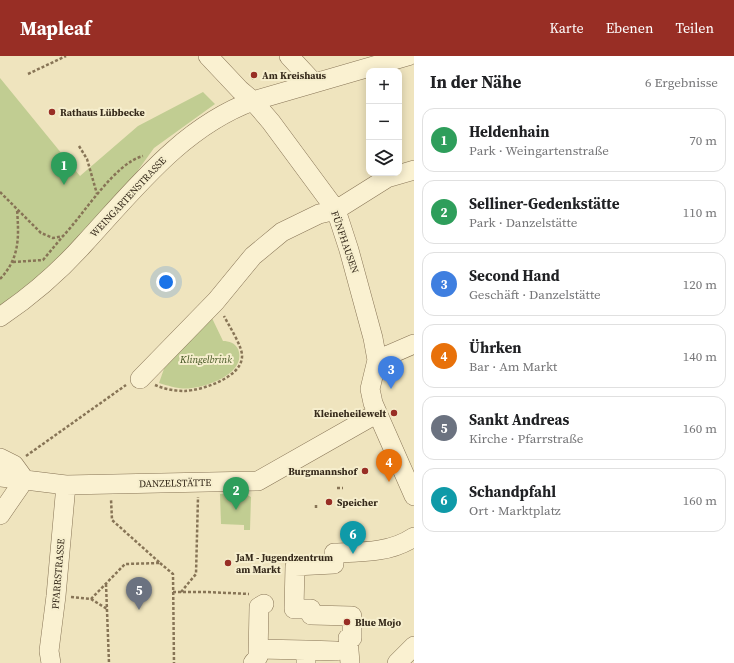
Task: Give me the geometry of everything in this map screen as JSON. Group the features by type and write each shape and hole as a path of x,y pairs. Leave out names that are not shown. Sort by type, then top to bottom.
{"street":[{"name":"FÜNFHAUSEN","path":"208,56 240,90 253,101 336,210 362,294 377,360"},
{"path":"289,56 314,83"},
{"name":"WEINGARTENSTRASSE","path":"0,317 58,271 135,187 180,144 233,108 314,83 374,60 408,56"},
{"path":"140,379 216,301 253,256 282,232 319,214 336,210 387,178 414,170"},
{"path":"414,344 377,360 370,389 376,414 410,471 414,496"},
{"name":"DANZELSTÄTTE","path":"9,470 66,485 258,481 376,414"},
{"path":"0,515 20,486 9,470"},
{"name":"PFARRSTRASSE","path":"49,663 48,651 56,596 66,485"},
{"path":"260,599 255,656 343,657 348,638 352,638 352,616 310,615 310,609 294,609 294,566 334,564 334,554 378,551 401,545 414,537"},
{"path":"397,663 414,646"},
{"path":"411,663 414,660"}],"path":[{"path":"28,74 66,56"},
{"path":"251,79 258,72"},
{"path":"79,146 87,159 98,194"},
{"path":"13,262 43,260 107,182 134,158"},
{"path":"0,192 41,233 53,238 63,236"},
{"path":"0,280 13,262 18,238 16,209"},
{"path":"9,470 123,386 140,379 162,387 186,390 218,382 233,372 241,363 242,354 216,301"},
{"path":"181,592 196,574 198,483"},
{"path":"111,484 112,520 173,574 173,663"},
{"path":"337,488 343,488"},
{"path":"316,505 316,510"},
{"path":"91,599 124,564 160,563"},
{"path":"106,584 109,663"},
{"path":"173,592 260,599"},
{"path":"56,596 91,599 107,609"}],"green space":[{"path":"0,78 80,176 138,126 203,92 215,104 154,148 121,194 56,263 0,308"},
{"name":"Klingelbrink","path":"211,316 223,341 232,343 238,349 239,357 237,365 232,371 217,381 200,387 184,388 159,383 166,363"},
{"path":"244,493 251,497 250,530 244,530 244,525 221,524 220,494"}],"place":[{"name":"Am Kreishaus","path":"254,75"},
{"name":"Rathaus Lübbecke","path":"52,112"},
{"name":"Heldenhain","path":"64,185"},
{"name":"Second Hand","path":"391,389"},
{"name":"Kleineheilewelt","path":"394,413"},
{"name":"Burgmannshof","path":"365,471"},
{"name":"Ührken","path":"389,482"},
{"name":"Speicher","path":"329,502"},
{"name":"Selliner-Gedenkstätte","path":"236,510"},
{"name":"Schandpfahl","path":"353,554"},
{"name":"JaM - Jugendzentrum am Markt","path":"228,563"},
{"name":"Sankt Andreas","path":"139,610"},
{"name":"Blue Mojo","path":"347,622"}]}
